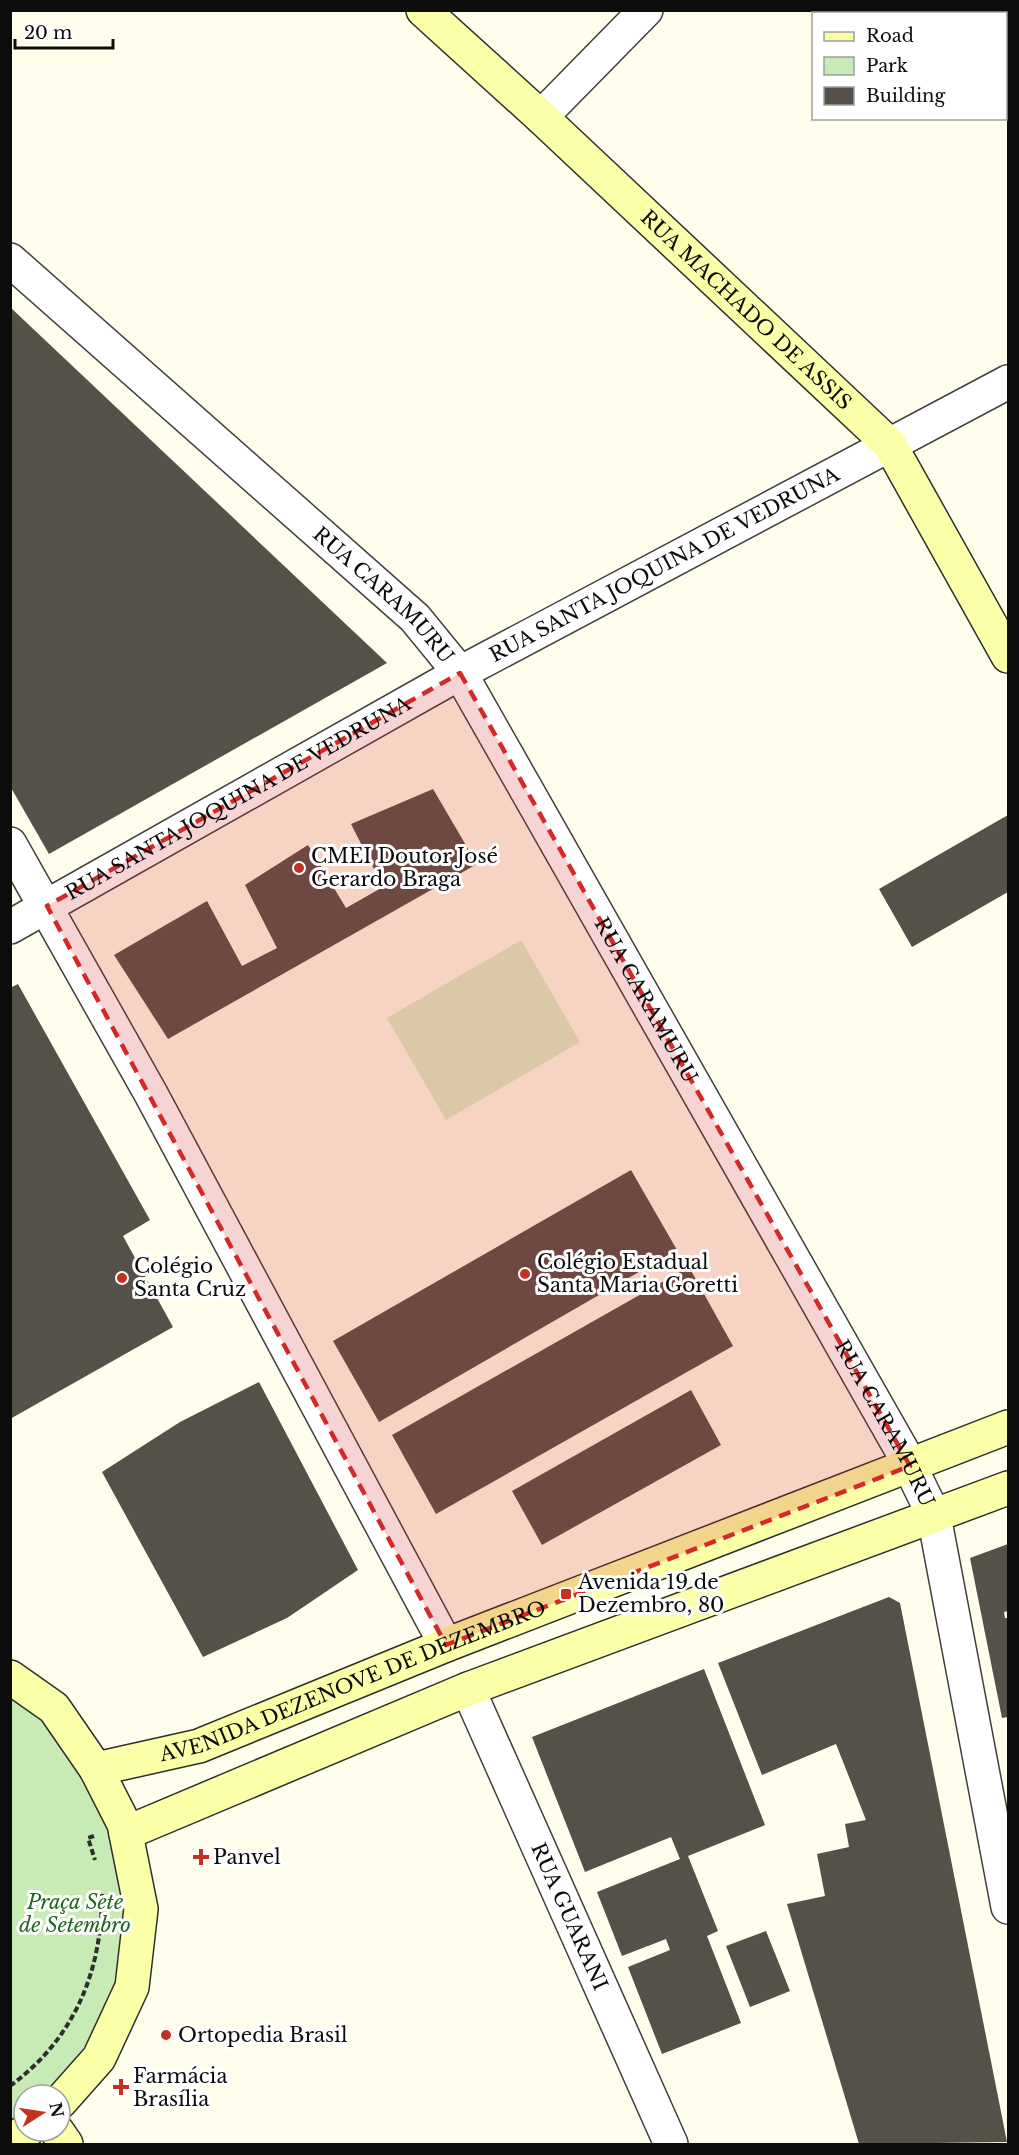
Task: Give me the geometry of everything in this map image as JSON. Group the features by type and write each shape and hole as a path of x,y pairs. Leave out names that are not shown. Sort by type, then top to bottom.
{"main road":[{"name":"RUA MACHADO DE ASSIS","path":"423,10 541,117 890,445 1008,656"},
{"name":"AVENIDA DEZENOVE DE DEZEMBRO","path":"96,1769 199,1746 446,1645 1008,1427"},
{"path":"126,1833 468,1689 1008,1488"},
{"path":"10,1677 54,1708 96,1769 126,1833 141,1909 132,1987 99,2058 72,2088"}],"street":[{"path":"541,117 646,10"},
{"name":"RUA CARAMURU","path":"10,260 415,618 460,673 910,1466 934,1516 1008,1907"},
{"name":"RUA SANTA JOQUINA DE VEDRUNA","path":"10,927 460,673 1008,382"},
{"path":"10,844 47,906 446,1645"},
{"name":"RUA GUARANI","path":"468,1689 671,2145"}],"path":[{"path":"88,1838 97,1866"},
{"path":"10,2086 29,2072 55,2045 78,2010 94,1964 102,1926 102,1885"}],"highlighted area":[{"path":"460,673 910,1466 446,1645 47,906"}],"green space":[{"path":"521,940 580,1042 446,1120 387,1018"},
{"name":"Praça Sete de Setembro","path":"10,1677 124,1824 132,1987 68,2083 12,2083 12,2139 10,2140"}],"building":[{"path":"10,307 387,663 49,854 10,786"},
{"path":"433,789 477,864 168,1039 114,955 207,901 242,966 277,948 245,885 308,845 346,908 383,887 351,824"},
{"path":"1008,815 1008,892 912,947 879,889"},
{"path":"18,984 150,1220 123,1236 173,1327 10,1419 10,988"},
{"path":"631,1170 677,1250 379,1422 333,1341"},
{"path":"689,1267 733,1346 436,1514 392,1435"},
{"path":"259,1382 358,1570 287,1618 203,1657 102,1472 180,1422"},
{"path":"691,1390 721,1445 542,1545 512,1491"},
{"path":"1008,1544 1008,1611 1004,1612 1005,1618 1008,1618 1008,1717 1002,1718 970,1558"},
{"path":"889,1597 900,1603 1007,2142 859,2144 787,1904 825,1896 817,1854 849,1847 845,1824 866,1820 836,1744 762,1775 718,1663"},
{"path":"704,1669 765,1825 688,1856 718,1931 707,1936 741,2023 662,2054 628,1967 670,1950 666,1939 622,1956 597,1892 680,1859 671,1837 585,1872 532,1737"},
{"path":"766,1931 790,1991 750,2007 726,1946"}],"place":[{"name":"CMEI Doutor José Gerardo Braga","path":"299,868"},
{"name":"Colégio Estadual Santa Maria Goretti","path":"525,1274"},
{"name":"Colégio Santa Cruz","path":"122,1278"},
{"name":"Avenida 19 de Dezembro, 80","path":"566,1594"},
{"name":"Panvel","path":"201,1857"},
{"name":"Ortopedia Brasil","path":"166,2035"},
{"name":"Farmácia Brasília","path":"121,2087"}]}
